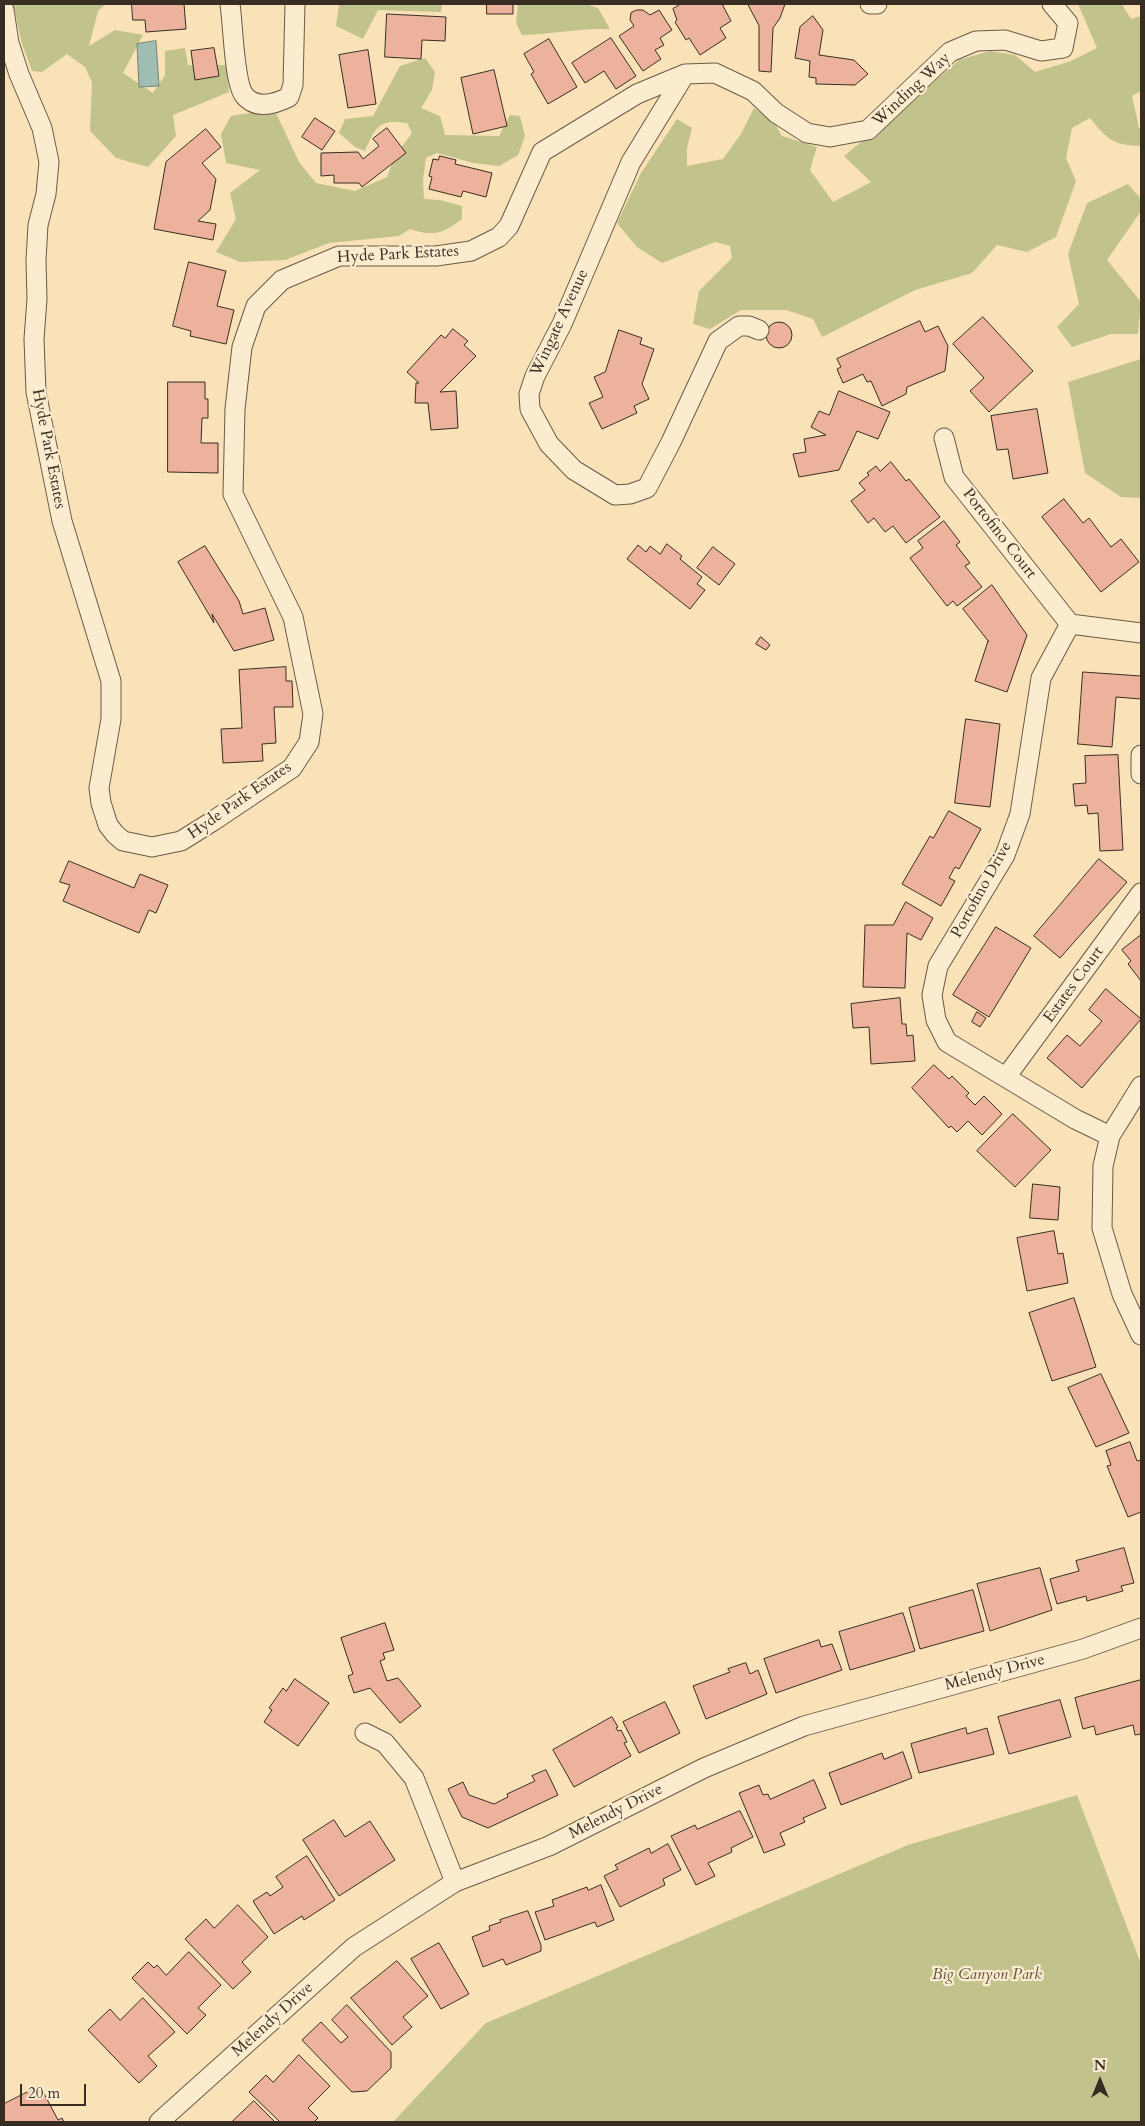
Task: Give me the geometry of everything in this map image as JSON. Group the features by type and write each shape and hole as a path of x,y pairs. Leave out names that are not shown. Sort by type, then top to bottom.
{"street":[{"path":"230,4 237,72 243,94 252,101 264,105 276,103 290,97 294,70 295,4"},
{"path":"870,4 877,4"},
{"name":"Winding Way","path":"499,236 509,226 542,152 637,94 685,74 715,73 753,91 776,113 807,133 830,137 868,130 950,52 976,41 1005,40 1041,51 1063,48 1068,23 1052,4"},
{"name":"Hyde Park Estates","path":"4,10 10,43 19,74 47,144 50,162 46,194 38,225 36,260 37,299 34,339 36,392 62,521 111,681 111,720 99,788 104,815 112,830 123,841 152,847 181,841 292,768 309,742 313,714 293,617 233,494 235,410 242,347 256,306 282,280 339,256 436,256 471,251 499,236"},
{"name":"Wingate Avenue","path":"685,74 631,162 562,324 535,376 529,394 530,409 549,444 574,470 615,495 630,494 647,488 671,442 718,341 739,326 749,326 759,330"},
{"name":"Portofino Court","path":"944,438 954,477 1070,624"},
{"path":"1070,624 1141,633"},
{"name":"Portofino Drive","path":"1070,624 1041,678 1020,814 1006,855 938,966 932,996 936,1020 947,1042 1075,1118 1110,1136"},
{"path":"1141,755 1141,774"},
{"name":"Estates Court","path":"1006,1077 1141,893"},
{"path":"1141,1086 1110,1136 1103,1166 1102,1228 1122,1294 1141,1335"},
{"name":"Melendy Drive","path":"159,2122 354,1947 455,1882 549,1846 704,1768 804,1726 1083,1649 1141,1628"},
{"path":"364,1733 384,1743 414,1778 455,1882"}],"green space":[{"path":"13,4 106,4 98,11 89,46 115,30 143,35 123,73 153,93 165,75 165,51 185,48 188,65 227,65 229,92 173,115 176,136 148,167 116,158 90,131 92,82 85,67 67,54 42,72 32,71 22,44"},
{"path":"336,4 442,4 441,12 378,10 363,39 336,26 339,5"},
{"path":"518,4 586,4 598,8 610,29 522,35 516,23"},
{"path":"1078,4 1122,4 1131,19 1141,16 1141,91 1132,96 1139,128 1141,128 1141,146 1117,143 1102,132 1090,118 1072,128 1066,158 1076,181 1056,237 1027,252 997,245 972,273 915,290 822,337 813,319 786,310 741,310 710,329 693,324 699,291 732,258 730,246 715,242 662,263 637,247 617,223 641,173 677,119 692,128 687,148 687,166 723,159 741,134 754,108 775,124 782,136 817,147 810,170 833,202 871,182 844,156 959,60 990,51 1015,55 1035,72 1071,61 1097,48"},
{"path":"425,58 435,72 432,90 421,108 440,116 445,135 499,136 510,115 520,116 525,136 518,155 499,166 473,163 437,153 426,158 423,180 424,199 440,200 462,206 462,219 438,233 425,233 410,229 399,236 329,243 285,260 240,262 216,252 236,219 230,193 260,170 226,163 221,134 231,116 250,113 276,113 299,162 316,183 355,191 387,177 395,156 412,133 407,123 390,122 384,124 375,130 365,151 355,147 339,133 345,119 373,116 400,66"},
{"path":"1128,184 1141,199 1141,211 1107,260 1141,302 1138,334 1111,334 1072,347 1057,327 1079,304 1068,254 1087,203"},
{"path":"1141,359 1141,498 1121,497 1085,473 1068,382"},
{"name":"Big Canyon Park","path":"1077,1795 1141,1964 1141,2122 393,2122 486,2023 908,1845"}],"water":[{"path":"156,41 159,86 139,87 137,44"}],"building":[{"path":"132,4 184,4 186,29 146,32 145,20 133,20"},
{"path":"487,4 513,4 513,14 487,14"},
{"path":"681,4 722,4 731,21 720,28 726,38 700,55 689,38 686,40 675,22 677,20 673,9"},
{"path":"748,4 785,4 780,18 773,28 771,72 759,71 759,26"},
{"path":"643,10 650,15 659,10 672,30 660,38 664,45 655,50 661,59 643,71 619,36 634,26 630,20 631,13"},
{"path":"387,14 446,17 445,41 422,40 421,59 385,57"},
{"path":"813,16 823,30 819,55 854,60 868,74 855,85 816,84 816,78 809,77 810,61 795,58 800,27"},
{"path":"611,38 636,76 616,89 604,71 585,83 572,63"},
{"path":"549,39 577,87 548,104 531,74 534,72 524,54"},
{"path":"214,48 219,76 195,80 191,51"},
{"path":"368,50 376,104 348,108 339,55"},
{"path":"494,70 507,126 473,134 461,78"},
{"path":"315,118 335,131 322,150 302,137"},
{"path":"387,128 406,153 362,187 359,183 334,183 334,175 321,176 321,153 358,152 363,159 379,146 373,139"},
{"path":"206,129 221,147 202,163 216,179 210,210 198,221 216,224 213,240 154,229 166,162"},
{"path":"440,156 456,160 455,164 492,173 486,197 463,191 461,197 429,189 432,177 429,176 433,159 438,160"},
{"path":"189,262 226,271 217,306 234,310 226,344 190,336 191,331 173,326"},
{"path":"983,317 1033,371 989,412 970,391 984,378 953,344"},
{"path":"920,321 925,332 938,326 948,346 945,371 907,387 906,394 882,406 871,381 867,382 863,374 843,383 837,369 841,367 837,359"},
{"path":"779,322 788,326 792,335 788,344 779,348 770,344 766,335 770,326"},
{"path":"453,329 468,341 464,345 476,356 440,392 456,391 458,428 431,430 428,403 415,403 416,383 419,383 407,372 441,335 445,338"},
{"path":"619,330 642,338 640,344 654,349 642,384 649,399 634,406 637,413 602,429 589,403 603,397 594,377 605,372"},
{"path":"168,382 205,382 205,399 208,399 208,418 202,418 201,443 218,443 218,473 168,472"},
{"path":"839,391 890,412 878,439 857,431 839,470 799,477 793,454 806,452 804,439 826,435 811,427 819,411 829,415"},
{"path":"1037,409 1048,473 1013,479 1008,449 997,450 991,416"},
{"path":"891,462 906,481 909,479 940,517 906,543 893,526 885,532 874,518 868,523 851,501 865,490 859,483 869,475 867,473 876,466 880,471"},
{"path":"1064,499 1083,523 1089,518 1111,547 1121,539 1139,562 1101,592 1042,517"},
{"path":"944,521 960,542 956,545 970,563 965,566 982,587 957,606 953,601 947,606 910,558 923,548 918,541"},
{"path":"667,544 682,556 680,559 702,577 697,584 705,590 690,609 627,559 638,545 646,552 650,546 660,554"},
{"path":"205,546 239,601 243,614 265,608 274,640 234,651 212,614 214,623 178,562"},
{"path":"713,547 735,564 719,585 697,568"},
{"path":"992,585 1027,635 1007,692 975,681 989,642 963,609"},
{"path":"761,637 770,645 766,650 756,644"},
{"path":"286,667 286,681 292,681 293,707 274,707 276,743 262,744 263,761 223,763 221,729 242,728 239,670"},
{"path":"1083,672 1141,676 1141,699 1116,697 1112,747 1078,744"},
{"path":"966,719 1000,724 990,807 955,803"},
{"path":"1118,755 1123,850 1100,851 1098,813 1088,814 1087,805 1075,806 1073,784 1086,783 1085,756"},
{"path":"949,811 981,829 959,869 955,867 949,878 955,881 941,906 902,884 930,836 933,838"},
{"path":"1099,859 1127,882 1060,958 1034,936"},
{"path":"69,861 134,888 140,874 168,885 156,913 149,910 139,933 63,901 70,885 60,882"},
{"path":"906,902 933,918 921,940 907,933 905,988 863,987 865,925 893,925"},
{"path":"996,927 1031,948 989,1017 953,995"},
{"path":"1141,935 1141,981 1128,964 1131,961 1122,950"},
{"path":"1106,989 1141,1019 1082,1088 1047,1058 1067,1035 1080,1046 1102,1021 1089,1010"},
{"path":"900,998 902,1024 906,1024 907,1036 913,1035 915,1061 871,1064 869,1027 853,1028 851,1004"},
{"path":"977,1012 986,1018 980,1027 972,1022"},
{"path":"934,1065 949,1079 952,1076 969,1093 966,1096 975,1105 984,1096 1002,1114 982,1135 968,1121 957,1132 951,1126 949,1128 912,1088"},
{"path":"1013,1114 1051,1150 1015,1187 977,1151"},
{"path":"1033,1184 1060,1187 1058,1220 1030,1218"},
{"path":"1054,1231 1058,1254 1063,1253 1068,1283 1027,1291 1017,1238"},
{"path":"1074,1298 1096,1367 1052,1381 1029,1313"},
{"path":"1101,1374 1129,1433 1096,1447 1068,1388"},
{"path":"1130,1442 1137,1461 1141,1460 1141,1512 1128,1517 1107,1466 1111,1465 1106,1451"},
{"path":"1124,1548 1134,1583 1121,1586 1123,1591 1087,1601 1086,1596 1057,1604 1050,1579 1079,1571 1076,1561"},
{"path":"1040,1568 1052,1610 990,1631 977,1584"},
{"path":"973,1590 984,1631 920,1649 909,1608"},
{"path":"903,1613 915,1651 850,1670 839,1632"},
{"path":"385,1623 394,1650 383,1653 385,1659 380,1661 387,1681 398,1678 421,1706 400,1723 370,1688 354,1693 348,1676 353,1674 341,1638"},
{"path":"819,1640 821,1647 832,1644 842,1670 776,1693 764,1659"},
{"path":"746,1663 750,1674 758,1670 767,1694 706,1719 693,1686 730,1672 728,1669"},
{"path":"295,1679 329,1703 298,1746 264,1722 272,1710 269,1708 283,1688 286,1691"},
{"path":"1141,1680 1141,1734 1135,1735 1133,1725 1096,1735 1094,1726 1083,1729 1075,1698"},
{"path":"1060,1700 1071,1737 1009,1754 998,1717"},
{"path":"665,1702 680,1733 639,1753 623,1722"},
{"path":"612,1717 618,1727 616,1728 618,1731 621,1730 627,1742 624,1743 631,1756 574,1787 553,1750"},
{"path":"966,1728 967,1734 987,1728 994,1754 919,1773 911,1744"},
{"path":"903,1752 912,1778 841,1805 829,1773 882,1753 884,1759"},
{"path":"546,1770 558,1795 488,1828 462,1817 448,1789 463,1782 469,1795 494,1804 508,1797 507,1794 535,1781 532,1776"},
{"path":"814,1780 826,1808 803,1818 805,1822 780,1833 785,1845 764,1853 739,1793 759,1785 763,1795 768,1794 770,1799"},
{"path":"740,1811 753,1837 731,1848 732,1852 708,1863 715,1876 696,1885 671,1836 695,1825 697,1829"},
{"path":"334,1820 345,1837 370,1821 395,1860 339,1896 303,1840"},
{"path":"668,1844 681,1870 663,1879 665,1885 620,1907 604,1876 618,1869 615,1865 649,1848 651,1853"},
{"path":"307,1856 335,1900 304,1920 302,1916 274,1934 253,1901 267,1892 270,1896 283,1887 276,1877"},
{"path":"601,1885 614,1920 597,1927 595,1922 545,1940 535,1912 554,1906 552,1900 587,1887 588,1890"},
{"path":"238,1905 268,1937 242,1962 251,1972 233,1989 185,1939 206,1919 214,1928"},
{"path":"528,1911 541,1945 541,1951 506,1965 503,1959 483,1967 472,1937 490,1930 489,1926 501,1922 500,1920"},
{"path":"439,1943 469,1994 441,2009 411,1959"},
{"path":"189,1952 221,1985 198,2008 206,2015 187,2034 132,1978 148,1962 154,1968 157,1965 166,1975"},
{"path":"397,1961 428,1996 403,2017 412,2027 392,2045 351,1998"},
{"path":"143,1998 175,2032 148,2056 157,2066 139,2083 88,2030 110,2009 120,2020"},
{"path":"347,2005 391,2052 391,2068 367,2091 352,2092 302,2040 321,2022 341,2043 348,2037 332,2020"},
{"path":"299,2055 330,2086 308,2108 318,2118 314,2122 280,2122 249,2092 266,2075 273,2082"},
{"path":"40,2086 58,2120 62,2118 64,2122 4,2122 4,2104"},
{"path":"254,2101 275,2122 232,2122"}]}
